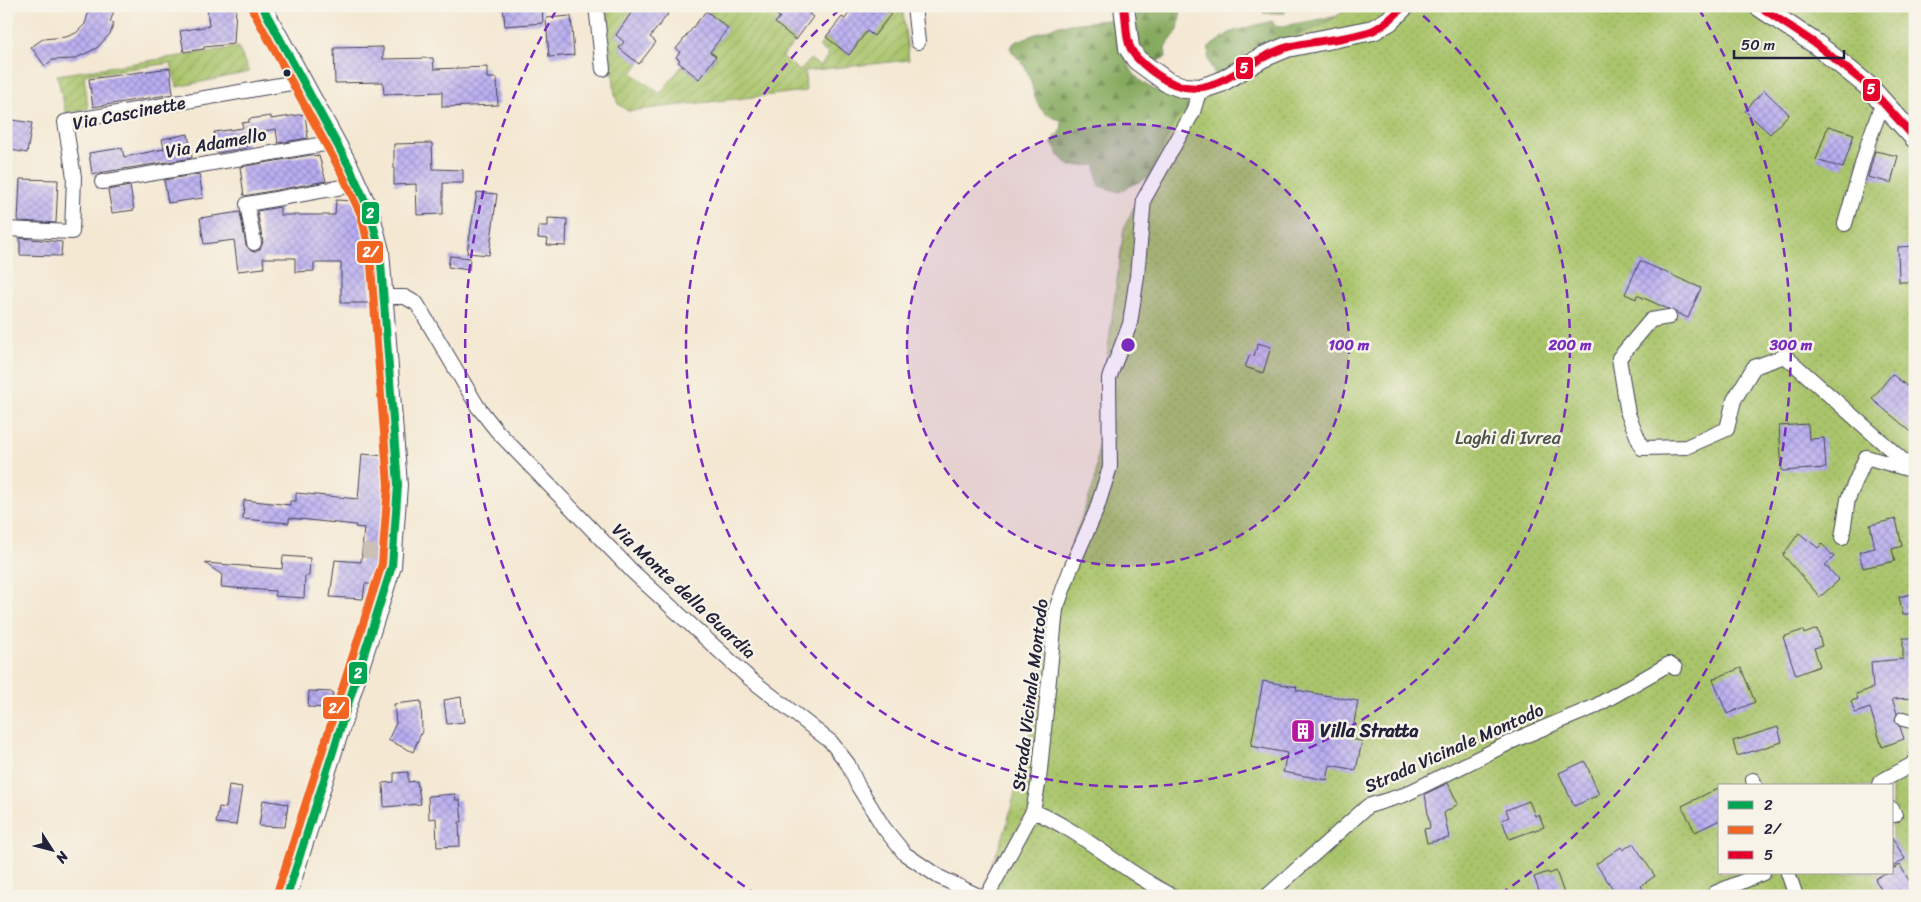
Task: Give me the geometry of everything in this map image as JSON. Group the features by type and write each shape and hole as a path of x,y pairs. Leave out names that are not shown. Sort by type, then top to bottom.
{"main road":[{"path":"1124,6 1129,48 1138,60 1167,82 1184,88 1200,89 1221,82 1263,57 1287,47 1373,30 1389,21 1404,6"},
{"path":"1758,6 1835,59 1883,102 1915,138"}],"street":[{"path":"262,6 359,184 370,212 380,251 385,297 398,486 388,553 386,588 287,896"},
{"path":"596,6 603,69"},
{"path":"914,6 918,42"},
{"name":"Via Cascinette","path":"6,229 72,232 74,177 65,122 303,81"},
{"name":"Strada Vicinale Montodo","path":"1173,896 1058,822 1033,811 1039,780 1056,609 1071,568 1096,511 1110,467 1109,378 1130,324 1137,276 1144,199 1193,112 1200,89"},
{"path":"1845,224 1883,102"},
{"name":"Via Adamello","path":"102,182 336,142"},
{"path":"254,243 247,204 359,184"},
{"name":"Via Monte della Guardia","path":"385,297 405,297 417,304 478,407 492,425 633,572 749,678 831,742 848,764 858,786 884,828 905,854 939,877 979,896"},
{"path":"1669,317 1651,320 1618,358 1628,414 1642,448 1686,448 1727,429 1734,400 1754,366 1785,356 1914,471"},
{"path":"1842,538 1848,499 1866,457 1914,471"},
{"name":"Strada Vicinale Montodo","path":"1267,896 1368,806 1404,795 1517,739 1594,708 1669,664 1675,668"},
{"path":"1881,784 1880,782 1913,764 1915,758"},
{"path":"987,896 1033,811"},
{"path":"1714,893 1761,874"},
{"path":"1788,874 1796,896"}],"green space":[{"path":"606,6 636,6 616,35 624,42 619,48 639,63 632,73 660,94 682,66 699,78 716,57 707,50 713,48 728,28 708,12 712,6 781,6 776,13 780,17 775,24 796,40 782,57 800,71 810,59 820,66 829,54 819,47 826,38 849,55 864,35 881,6 902,6 909,60 805,71 806,91 628,111 618,104 615,95"},
{"path":"1143,6 1181,8 1178,30 1165,48 1166,57 1153,63 1141,47 1134,19"},
{"path":"1259,6 1292,6 1285,7 1285,13 1264,13"},
{"path":"1348,6 1392,6 1215,75 1208,60 1209,47 1231,32 1272,21 1276,27 1345,15 1350,10"},
{"name":"Laghi di Ivrea","path":"1352,6 1915,6 1915,896 981,896 1006,828 1030,732 1047,614 1095,481 1106,364 1124,228 1175,121 1246,56 1323,25"},
{"path":"1117,19 1121,44 1129,66 1135,75 1143,83 1154,89 1180,97 1188,104 1188,109 1148,177 1119,192 1099,186 1096,166 1070,166 1060,157 1052,143 1062,128 1061,120 1051,117 1039,107 1026,69 1010,47 1015,42 1059,25"},
{"path":"238,47 249,72 177,87 171,63 84,75 88,109 66,113 57,75"}],"building":[{"path":"88,6 113,6 110,22 114,23 110,34 97,48 74,59 52,60 45,66 31,47 43,39 66,37 76,33 85,24"},
{"path":"207,6 236,6 234,44 204,47 204,49 184,52 180,31 209,26"},
{"path":"503,6 542,6 543,23 505,26"},
{"path":"636,6 658,6 668,14 650,37 656,42 639,64 619,48 624,42 616,35"},
{"path":"781,6 815,6 809,14 813,17 796,40 775,23 780,17 776,14"},
{"path":"854,6 881,6 891,14 874,36 867,31 849,55 826,37 842,17 845,19"},
{"path":"706,11 728,28 710,52 716,56 699,79 678,62 680,60 676,57 680,52 676,49"},
{"path":"571,16 574,55 549,57 546,18"},
{"path":"383,47 383,59 433,58 434,69 487,67 487,78 497,78 498,105 442,107 442,92 384,94 383,82 335,83 334,48"},
{"path":"170,68 173,94 93,107 89,79"},
{"path":"1764,90 1789,114 1770,134 1745,111"},
{"path":"305,114 308,138 278,143 276,129 245,134 247,148 217,153 214,132 243,128 242,123 249,122 249,119 271,116 271,119"},
{"path":"6,119 32,123 27,153 6,149"},
{"path":"1828,126 1854,134 1843,168 1816,160"},
{"path":"188,134 192,158 92,174 89,153 122,148 124,157 164,149 162,139"},
{"path":"432,143 433,169 463,170 463,183 443,183 443,214 417,215 416,184 394,185 394,144"},
{"path":"1875,151 1898,156 1891,183 1868,177"},
{"path":"311,155 319,156 326,181 244,196 240,167"},
{"path":"199,174 203,198 168,203 164,180"},
{"path":"20,179 58,180 56,223 18,221"},
{"path":"130,186 134,210 112,213 108,190"},
{"path":"477,192 497,194 489,255 467,253"},
{"path":"336,200 353,201 360,216 364,233 365,259 370,259 370,303 341,303 341,263 314,263 314,271 295,272 295,258 263,258 264,268 238,271 234,240 204,244 200,218 240,212 246,245 251,251 255,252 260,249 263,242 257,211 280,207 280,215 335,215"},
{"path":"548,218 567,219 566,246 547,245 548,239 538,238 539,226 548,226"},
{"path":"20,238 62,242 61,256 20,255"},
{"path":"1915,246 1915,282 1899,282 1898,247"},
{"path":"450,256 470,258 469,270 448,267"},
{"path":"1640,261 1701,288 1688,318 1637,295 1636,299 1625,294"},
{"path":"1258,343 1271,347 1263,373 1245,367 1250,355 1254,356"},
{"path":"1892,374 1915,393 1915,435 1872,399"},
{"path":"1808,424 1809,439 1824,438 1826,468 1782,471 1779,426"},
{"path":"362,454 385,456 387,485 380,567 375,584 365,584 363,599 330,597 335,560 361,562 364,528 355,527 356,525 289,518 289,523 243,519 244,500 290,505 290,501 296,501 296,493 358,499"},
{"path":"1896,519 1902,546 1892,549 1895,561 1863,568 1859,552 1875,548 1870,525"},
{"path":"1799,533 1818,548 1822,544 1834,557 1825,565 1839,580 1820,597 1783,555"},
{"path":"283,556 310,558 309,576 305,576 304,598 275,596 275,591 221,587 222,575 205,563 282,569"},
{"path":"1915,593 1915,612 1903,615 1899,597"},
{"path":"1817,629 1822,646 1814,648 1820,666 1796,675 1783,637 1803,630 1804,634"},
{"path":"1903,638 1915,638 1915,698 1892,699 1897,713 1895,721 1900,727 1904,739 1882,747 1870,708 1855,713 1851,701 1858,699 1856,694 1873,688 1871,662 1903,659"},
{"path":"1741,668 1755,702 1727,714 1713,679"},
{"name":"Villa Stratta","path":"1263,681 1297,687 1296,690 1358,701 1351,739 1362,741 1356,770 1330,765 1327,780 1283,772 1287,753 1251,746"},
{"path":"309,691 333,692 332,708 308,707"},
{"path":"461,697 464,722 447,724 444,700"},
{"path":"421,701 422,731 413,752 388,740 396,723 394,704"},
{"path":"1778,727 1782,742 1737,756 1733,741"},
{"path":"1585,761 1599,795 1574,806 1559,773"},
{"path":"408,772 408,782 417,781 421,804 384,807 383,783 394,782 394,773"},
{"path":"1448,783 1458,804 1444,813 1449,838 1427,843 1424,829 1430,828 1425,794"},
{"path":"229,785 242,787 236,825 216,823 219,807 226,808"},
{"path":"1718,788 1718,821 1695,832 1682,806"},
{"path":"455,794 456,800 460,800 462,822 459,822 460,846 437,847 436,818 429,819 428,796"},
{"path":"263,800 288,804 285,827 259,826"},
{"path":"1529,801 1535,816 1539,814 1544,827 1509,839 1502,820 1509,817 1506,810"},
{"path":"1894,840 1905,859 1894,866"},
{"path":"1633,843 1655,876 1641,886 1648,896 1622,896 1618,889 1615,892 1596,864 1621,847 1623,850"},
{"path":"1900,865 1915,891 1915,896 1885,896 1875,879 1883,874 1894,874 1894,868"},
{"path":"1556,871 1565,896 1541,896 1534,877"}],"tunnel":[{"path":"362,551 382,552"}],"transit line":[{"name":"2","path":"262,6 350,168 370,212 380,251 398,485 392,566 287,896"},
{"name":"5","path":"1124,6 1130,46 1138,59 1156,74 1175,84 1192,88 1208,86 1223,80 1270,54 1288,47 1354,36 1374,30 1394,16 1404,6"},
{"name":"5","path":"1759,6 1816,44 1867,85 1915,138"},
{"name":"2/","path":"253,11 341,172 361,215 370,253 388,485 382,564 277,893"}],"place":[{"name":"Villa Stratta","path":"1303,731"}]}
